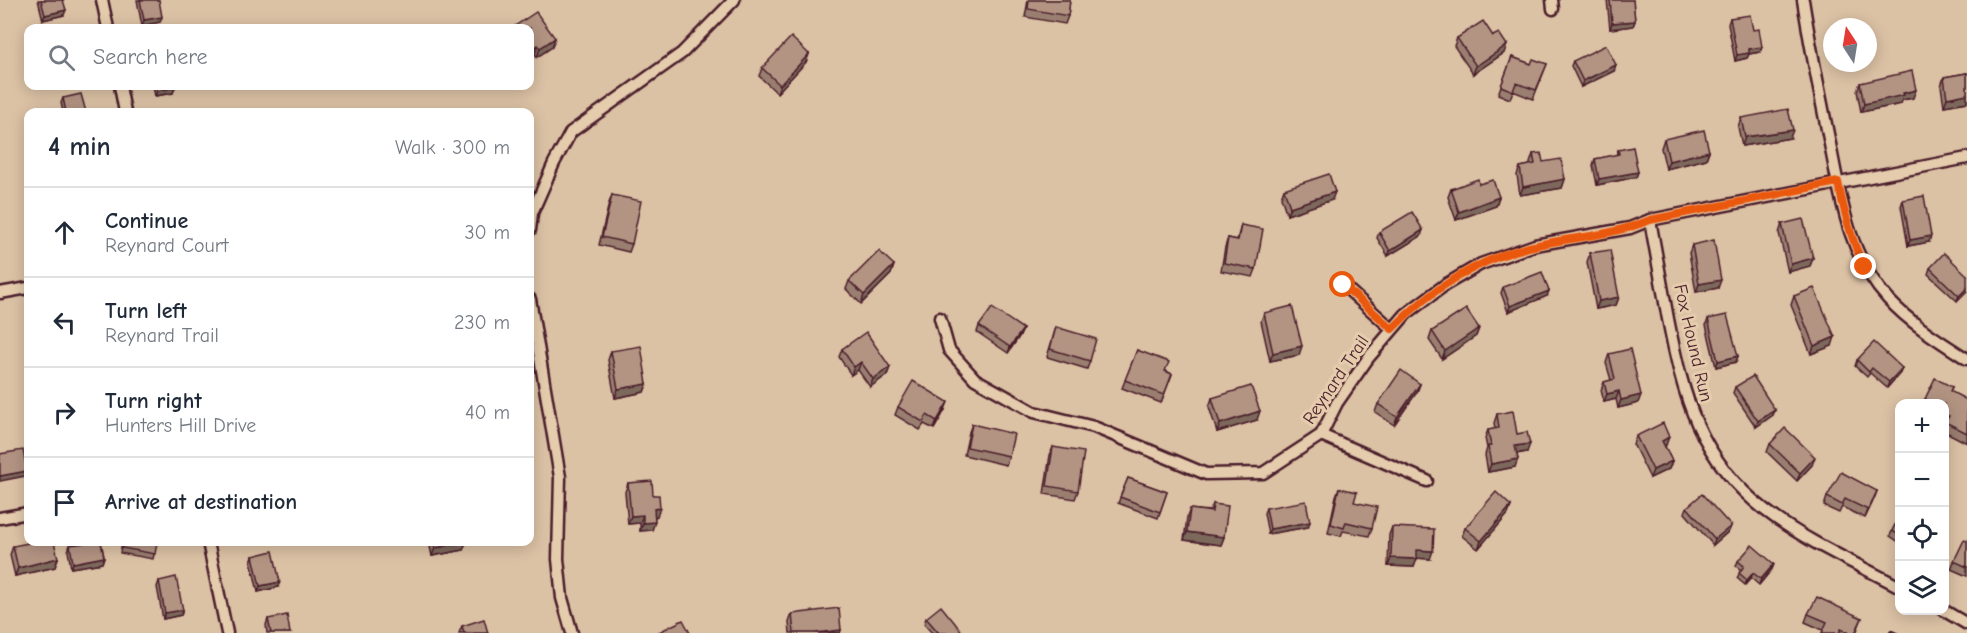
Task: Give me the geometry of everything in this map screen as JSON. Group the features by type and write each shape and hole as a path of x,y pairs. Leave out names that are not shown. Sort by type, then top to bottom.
{"street":[{"path":"102,0 107,24"},
{"path":"534,208 571,132 682,53 734,0"},
{"path":"1803,0 1845,216 1855,247 1870,274 1887,297 1909,319 1967,359"},
{"path":"121,90 124,108"},
{"name":"Reynard Trail","path":"940,318 949,350 975,379 1034,411 1094,427 1206,474 1263,473 1321,435 1337,403 1369,357 1406,315 1445,285 1481,264 1535,245 1630,228 1650,220 1967,158"},
{"name":"Fox Hound Run","path":"1650,220 1683,388 1698,427 1720,463 1747,495 1780,521 1895,585"},
{"path":"1343,285 1392,329"},
{"path":"0,293 24,289"},
{"path":"534,324 560,477 558,559 562,598 572,633"},
{"path":"1321,435 1427,481"},
{"path":"0,518 24,514"},
{"path":"209,546 227,633"},
{"path":"1949,614 1967,624"}],"building":[{"path":"41,0 63,0 66,10 45,15"},
{"path":"140,0 159,0 162,17 144,20"},
{"path":"1029,0 1070,0 1068,16 1028,9"},
{"path":"1610,0 1633,0 1635,21 1612,23"},
{"path":"536,12 555,38 540,48 538,45 534,48 534,24 518,24"},
{"path":"1750,15 1753,30 1759,29 1762,47 1749,49 1749,53 1737,55 1730,18"},
{"path":"1483,21 1493,36 1499,33 1507,45 1476,66 1457,38"},
{"path":"791,37 809,54 780,85 762,68"},
{"path":"1606,45 1616,65 1583,81 1573,61"},
{"path":"1512,57 1531,64 1533,59 1547,64 1536,90 1516,83 1513,91 1501,86"},
{"path":"1912,71 1916,90 1864,104 1860,83"},
{"path":"1967,73 1967,94 1947,98 1944,77"},
{"path":"81,94 85,108 65,108 63,98"},
{"path":"1788,109 1793,130 1745,137 1741,118"},
{"path":"1704,130 1709,151 1669,161 1664,139"},
{"path":"1633,147 1638,172 1599,179 1595,159 1619,154 1618,150"},
{"path":"1541,153 1543,162 1561,159 1565,179 1523,187 1520,167 1535,164 1533,154"},
{"path":"1329,174 1335,192 1290,207 1284,189"},
{"path":"1478,179 1479,184 1493,180 1499,197 1459,212 1451,189"},
{"path":"612,195 641,201 632,244 602,237"},
{"path":"1924,196 1931,236 1910,240 1903,200"},
{"path":"1412,212 1423,230 1390,251 1379,232"},
{"path":"1803,219 1813,258 1791,264 1782,224"},
{"path":"1241,225 1263,229 1256,269 1224,263 1228,238 1238,240"},
{"path":"1714,240 1721,280 1699,284 1692,245"},
{"path":"1610,250 1619,297 1599,301 1590,253"},
{"path":"879,251 894,265 864,295 849,281"},
{"path":"1944,253 1967,275 1967,288 1959,296 1930,268"},
{"path":"1542,272 1549,291 1510,306 1503,287"},
{"path":"1814,288 1835,337 1814,346 1794,296"},
{"path":"1292,306 1302,346 1273,353 1264,313"},
{"path":"992,308 1023,329 1010,347 979,326"},
{"path":"1466,309 1479,328 1445,351 1432,331"},
{"path":"1727,315 1738,356 1718,361 1708,319"},
{"path":"1056,327 1096,339 1090,361 1050,349"},
{"path":"866,332 890,367 873,379 861,362 854,367 842,349"},
{"path":"1874,342 1902,368 1889,382 1872,368 1869,372 1857,360"},
{"path":"641,346 647,384 618,389 611,351"},
{"path":"1630,349 1641,395 1621,400 1619,391 1607,394 1604,382 1615,379 1609,354"},
{"path":"1137,350 1169,362 1165,371 1172,374 1164,395 1125,380"},
{"path":"1401,370 1420,384 1397,417 1378,404"},
{"path":"1753,376 1775,410 1758,421 1735,387"},
{"path":"1935,378 1952,387 1950,391 1967,400 1967,433 1949,424 1949,399 1925,399"},
{"path":"913,381 948,402 937,421 927,415 923,422 898,407"},
{"path":"1251,386 1260,411 1220,424 1212,398"},
{"path":"1513,411 1517,434 1527,432 1530,444 1515,446 1518,459 1491,464 1488,430 1499,428 1497,414"},
{"path":"1663,423 1669,437 1662,441 1672,461 1653,470 1636,436"},
{"path":"972,424 1014,434 1009,456 967,447"},
{"path":"1785,428 1815,457 1800,473 1770,444"},
{"path":"1053,447 1084,452 1078,491 1047,486"},
{"path":"23,450 24,472 0,476 0,454"},
{"path":"1841,472 1877,491 1868,510 1845,499 1842,505 1827,497"},
{"path":"1128,478 1167,492 1160,512 1120,497"},
{"path":"652,481 653,495 659,495 660,508 654,509 655,522 643,523 643,515 631,516 628,483"},
{"path":"1339,488 1357,492 1354,502 1377,507 1372,528 1346,522 1344,528 1331,524"},
{"path":"1496,492 1511,506 1481,541 1465,528"},
{"path":"1702,494 1731,526 1715,539 1687,507"},
{"path":"1306,501 1310,522 1270,529 1266,508"},
{"path":"1213,504 1228,506 1224,537 1187,532 1190,509 1212,512"},
{"path":"1392,527 1434,529 1433,551 1417,550 1417,559 1391,558"},
{"path":"1964,540 1967,541 1967,567 1954,561"},
{"path":"24,544 24,546 55,546 58,558 18,568 13,546"},
{"path":"1752,545 1774,564 1761,579 1753,573 1747,580 1739,573 1744,566 1738,561"},
{"path":"70,546 102,546 104,557 73,563"},
{"path":"122,546 156,546 155,554 122,548"},
{"path":"273,551 280,582 260,586 253,556"},
{"path":"176,577 183,610 165,613 159,581"},
{"path":"1817,597 1862,618 1855,633 1841,629 1839,633 1822,633 1827,622 1808,614"},
{"path":"941,606 963,633 939,633 926,618"},
{"path":"839,608 841,630 794,633 792,614"},
{"path":"287,615 290,633 271,633 268,619"},
{"path":"484,619 488,633 464,633 462,626"},
{"path":"683,620 690,633 657,633"}],"route":[{"path":"1343,285 1392,329 1406,315 1445,285 1481,264 1535,245 1630,228 1650,220 1838,182 1845,216 1864,267"}]}
